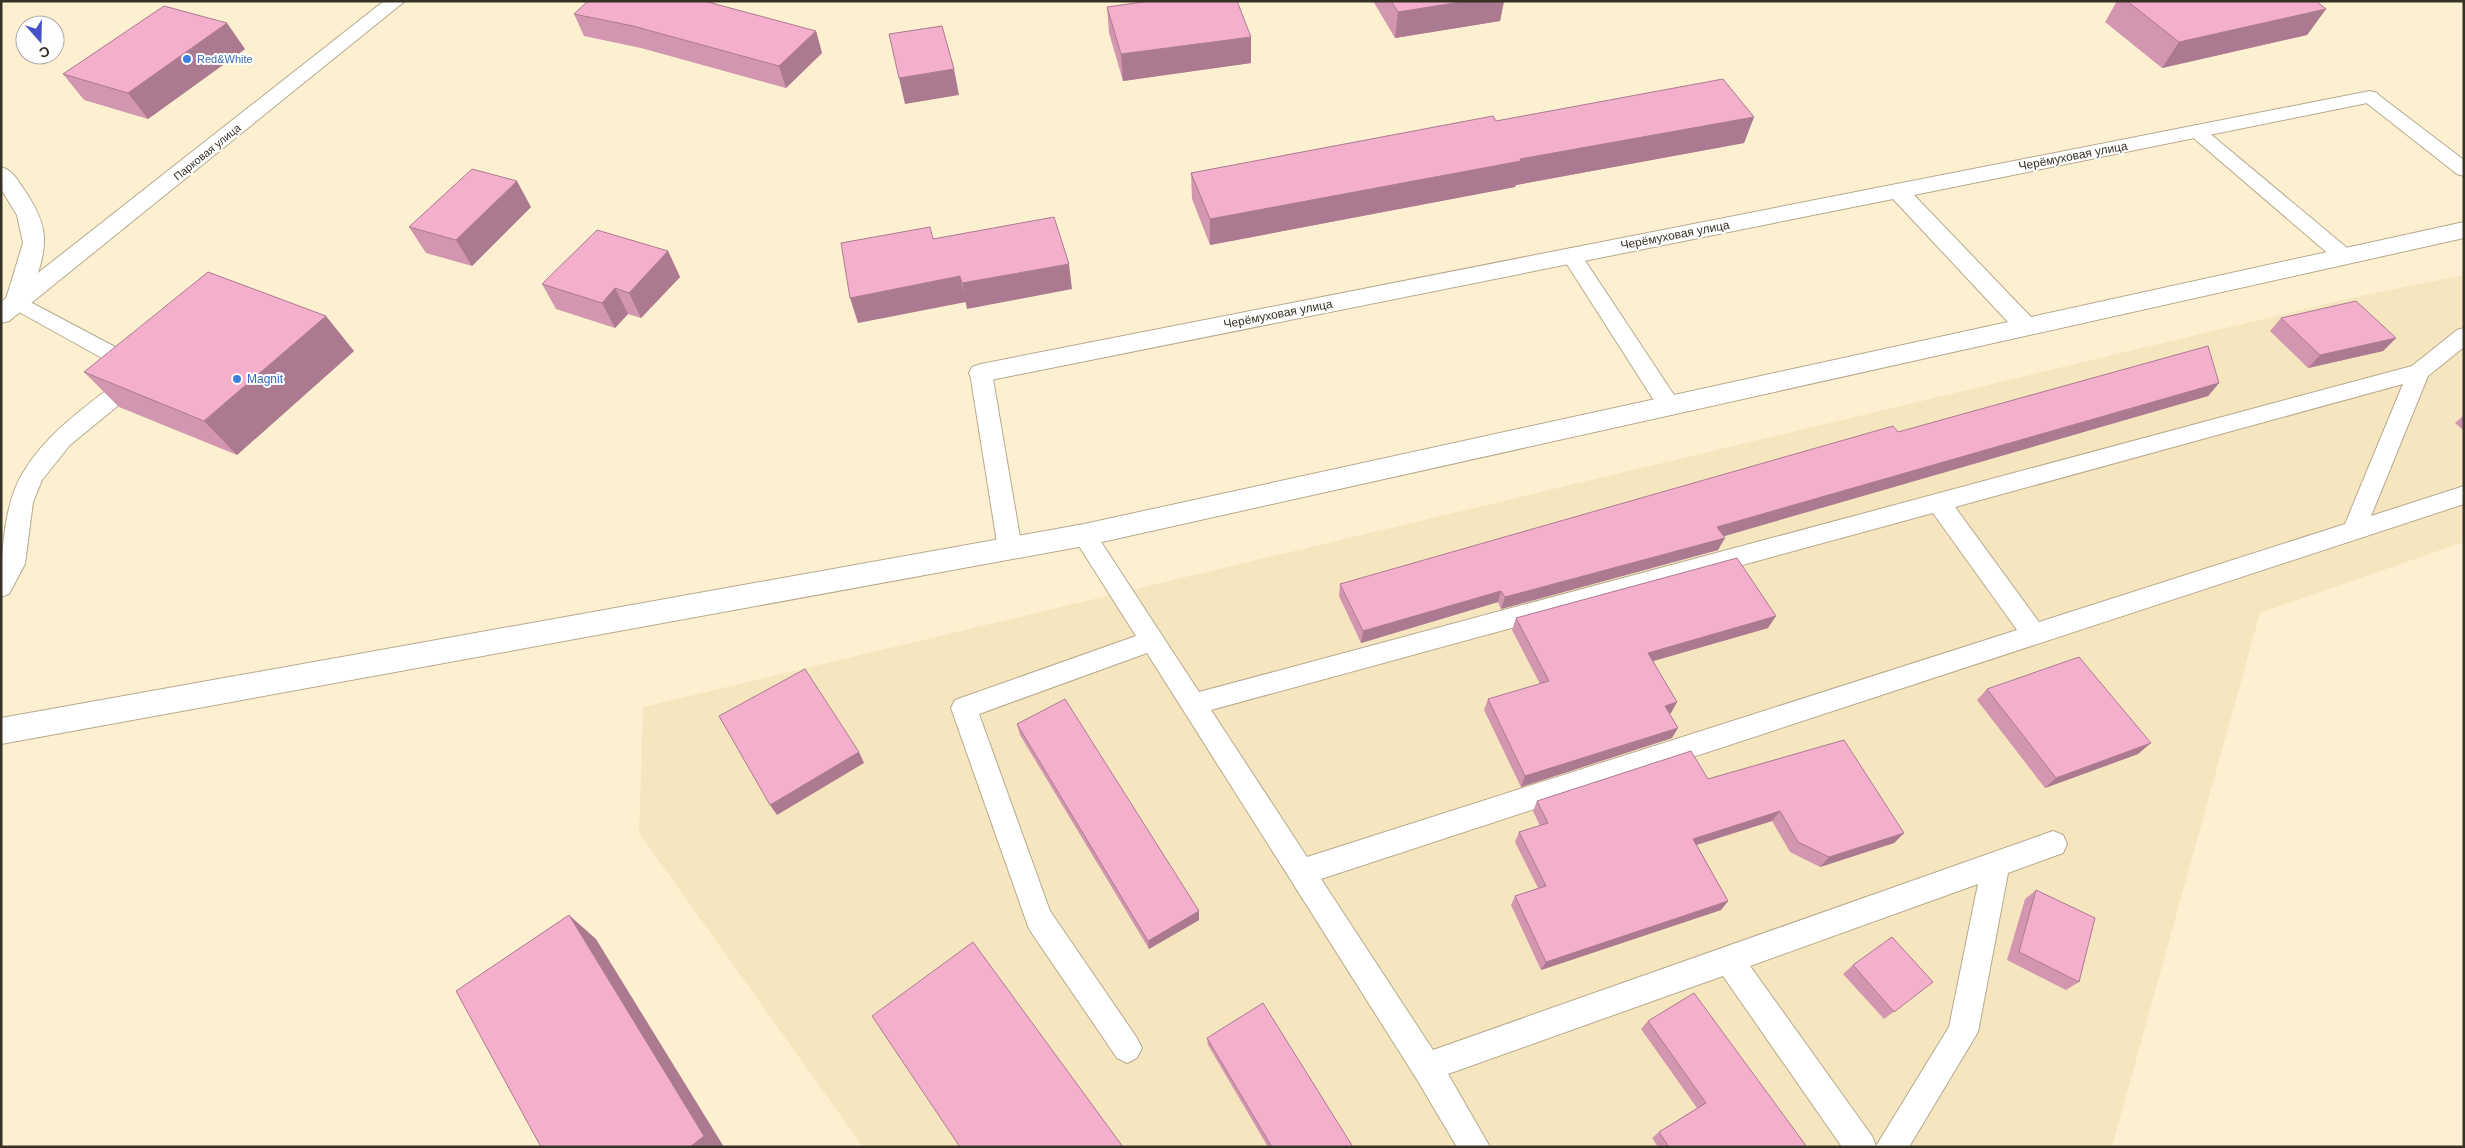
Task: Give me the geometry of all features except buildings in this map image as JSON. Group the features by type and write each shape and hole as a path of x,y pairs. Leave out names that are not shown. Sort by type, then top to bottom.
{"street":[{"name":"Парковая улица","path":"9,309 396,1"},
{"name":"Черёмуховая улица","path":"981,373 2370,97"},
{"path":"1,174 16,192 30,222 34,242 9,309"},
{"path":"1898,191 2027,328"},
{"path":"1,730 1084,534 1670,407 2464,230"}],"lane":[{"path":"2370,97 2464,170"},
{"path":"2196,132 2345,257"},
{"path":"1571,256 1670,407"},
{"path":"1,587 13,564 22,502 32,476 62,439 145,372 9,309"},
{"path":"1194,704 2419,372 2464,335"},
{"path":"2354,530 2419,372"},
{"path":"981,373 1010,548"},
{"path":"1302,872 2464,495"},
{"path":"1939,503 2034,634"},
{"path":"1084,534 1427,1067 1475,1147"},
{"path":"1127,1048 1039,919 964,708 1153,640"},
{"path":"1427,1067 2053,844"},
{"path":"1891,1147 1963,1032 1996,864"},
{"path":"1729,960 1861,1147"}],"shaded area":[{"path":"2464,275 2464,542 2260,613 2112,1147 863,1147 639,833 643,707 2355,297"}],"place":[{"name":"Red&White","path":"187,59"},
{"name":"Magnit","path":"237,379"}]}
